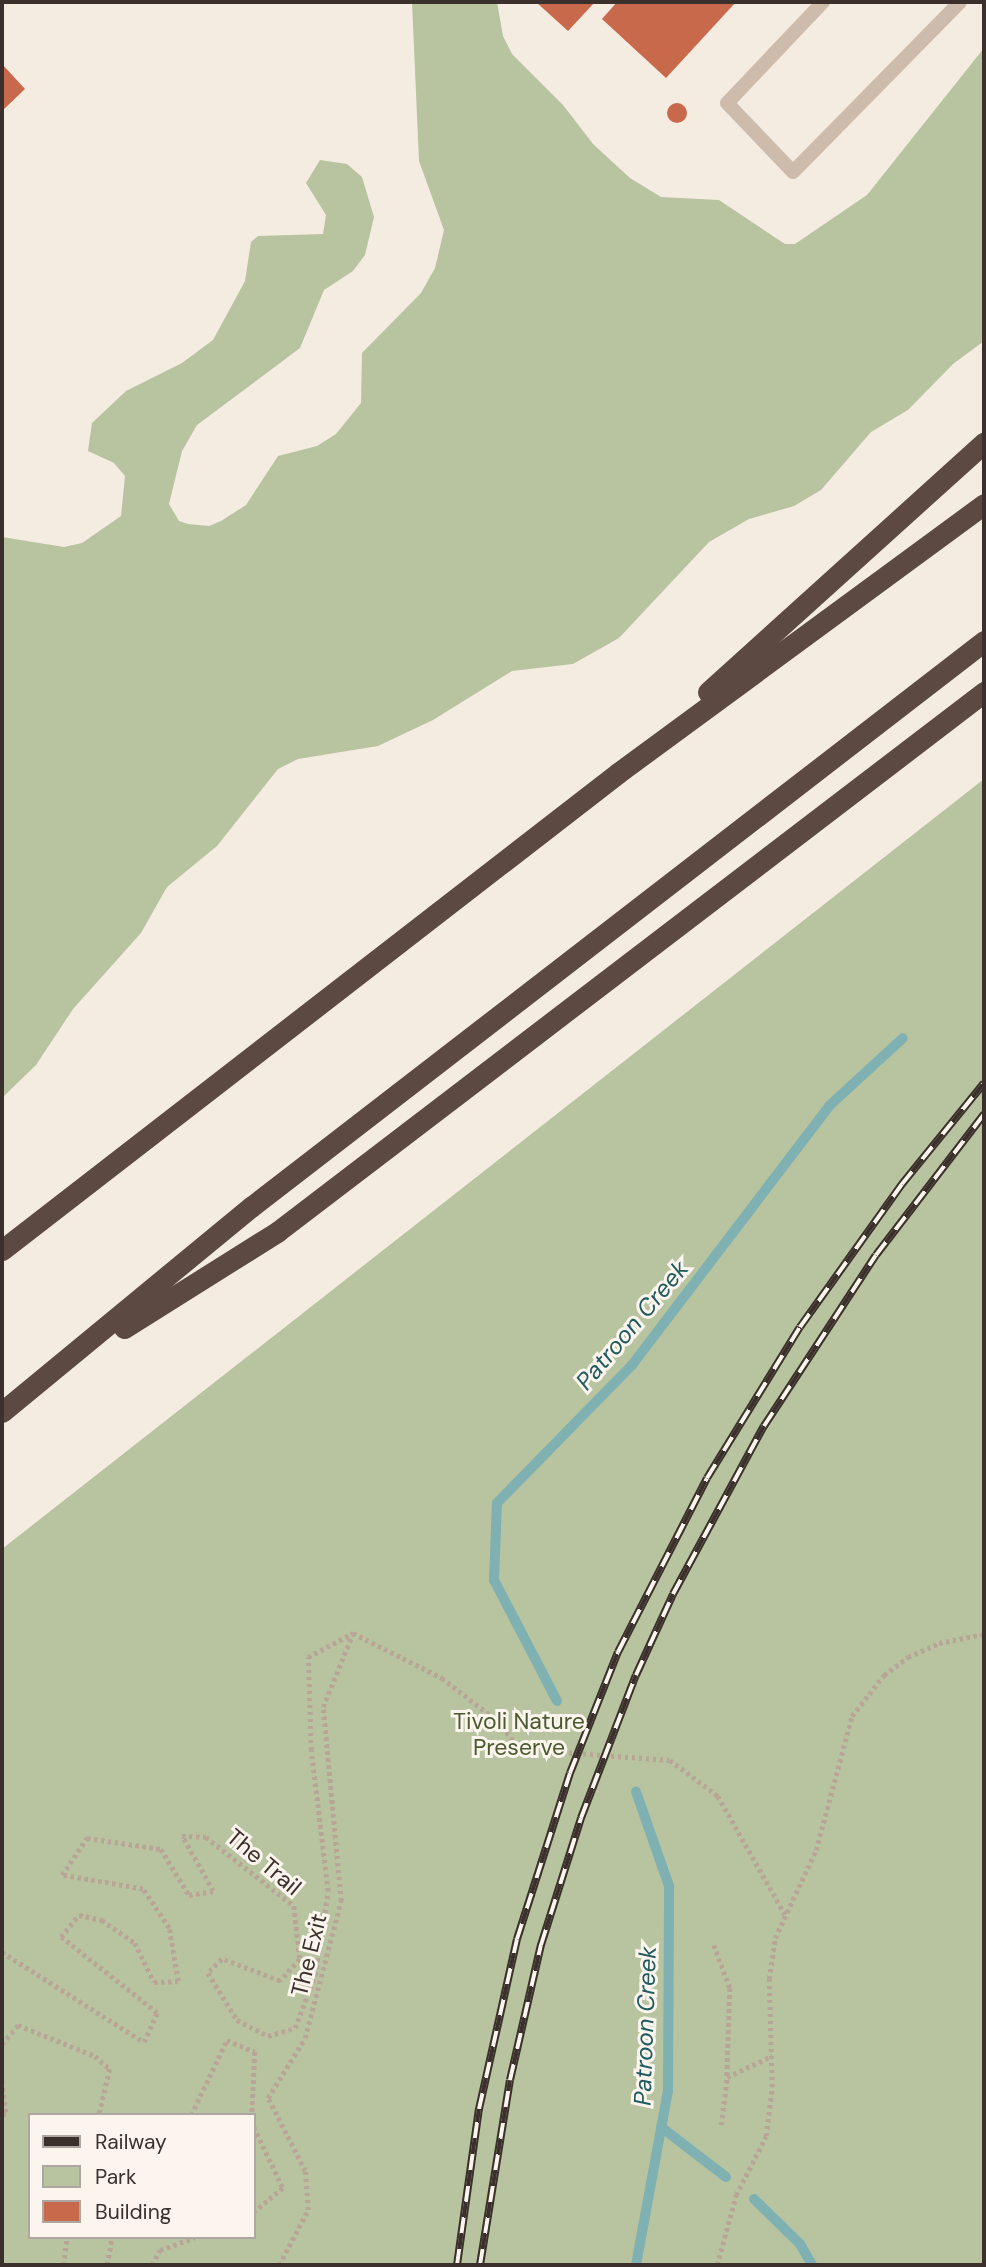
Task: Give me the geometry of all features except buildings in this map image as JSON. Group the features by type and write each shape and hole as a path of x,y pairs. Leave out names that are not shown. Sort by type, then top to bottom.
{"highway":[{"path":"618,773 984,443"},
{"path":"2,1250 618,773 984,504"},
{"path":"2,1412 59,1368 262,1198 984,641"},
{"path":"59,1368 277,1232 984,692"}],"lane":[{"path":"823,2 727,103 793,173 960,2"}],"path":[{"path":"353,1633 442,1678 498,1721 520,1749 670,1760 718,1796 786,1916"},
{"name":"The Trail","path":"2,1952 144,2042 157,2013 61,1937 79,1915 102,1920 135,1943 154,1982 178,1982 169,1928 143,1889 62,1875 88,1838 161,1849 190,1895 213,1891 182,1836 206,1837 295,1906 300,1959 280,1981 222,1959 208,1973 237,2020 268,2036 295,2028 315,1975 328,1891 311,1751 308,1657 353,1633"},
{"name":"The Exit","path":"279,2265 308,2210 305,2171 268,2098 305,2038 341,1901 323,1707 353,1633"},
{"path":"717,2265 736,2195 766,2136 772,2056 769,1979 775,1938 816,1850 842,1744 864,1696 908,1657 939,1643 984,1634"},
{"path":"714,1945 730,1988 727,2077 721,2125"},
{"path":"2,2043 18,2025 95,2056 110,2069 99,2113"},
{"path":"192,2113 227,2040 255,2052 252,2113"},
{"path":"727,2077 772,2056"},
{"path":"2,2081 6,2115 2,2115"},
{"path":"256,2131 284,2188 256,2210"},
{"path":"63,2265 67,2239"},
{"path":"107,2265 113,2239"},
{"path":"152,2265 160,2250 190,2239"}],"green space":[{"path":"412,2 497,2 503,36 512,54 563,105 593,144 630,178 661,197 719,200 785,244 795,244 867,195 984,48 984,341 953,364 908,410 871,432 821,490 794,506 749,519 709,542 619,638 573,664 512,671 433,720 378,746 298,759 278,769 217,846 167,887 141,933 73,1009 36,1065 2,1098 2,537 64,547 82,543 121,516 125,476 114,463 88,451 92,423 126,391 182,363 213,340 245,281 251,242 258,236 323,234 326,215 306,183 320,160 347,164 362,177 374,217 365,255 353,271 324,290 300,348 197,425 182,451 169,504 179,521 188,524 209,526 221,521 246,505 278,456 317,446 336,434 361,403 362,353 421,293 435,268 444,230 419,161"},
{"name":"Tivoli Nature Preserve","path":"984,779 984,2265 2,2265 2,1549"}],"waterway":[{"name":"Patroon Creek","path":"557,1701 494,1580 497,1503 632,1365 829,1106 903,1038"},
{"name":"Patroon Creek","path":"636,1792 669,1886 668,2091 636,2265"},
{"path":"661,2127 726,2177"},
{"path":"754,2199 800,2244 812,2265"}],"railway":[{"path":"457,2265 479,2109 517,1939 570,1773 618,1652 707,1478 800,1327 902,1184 984,1083"},
{"path":"480,2265 510,2080 541,1945 581,1818 636,1675 673,1594 764,1426 876,1255 984,1114"}]}
